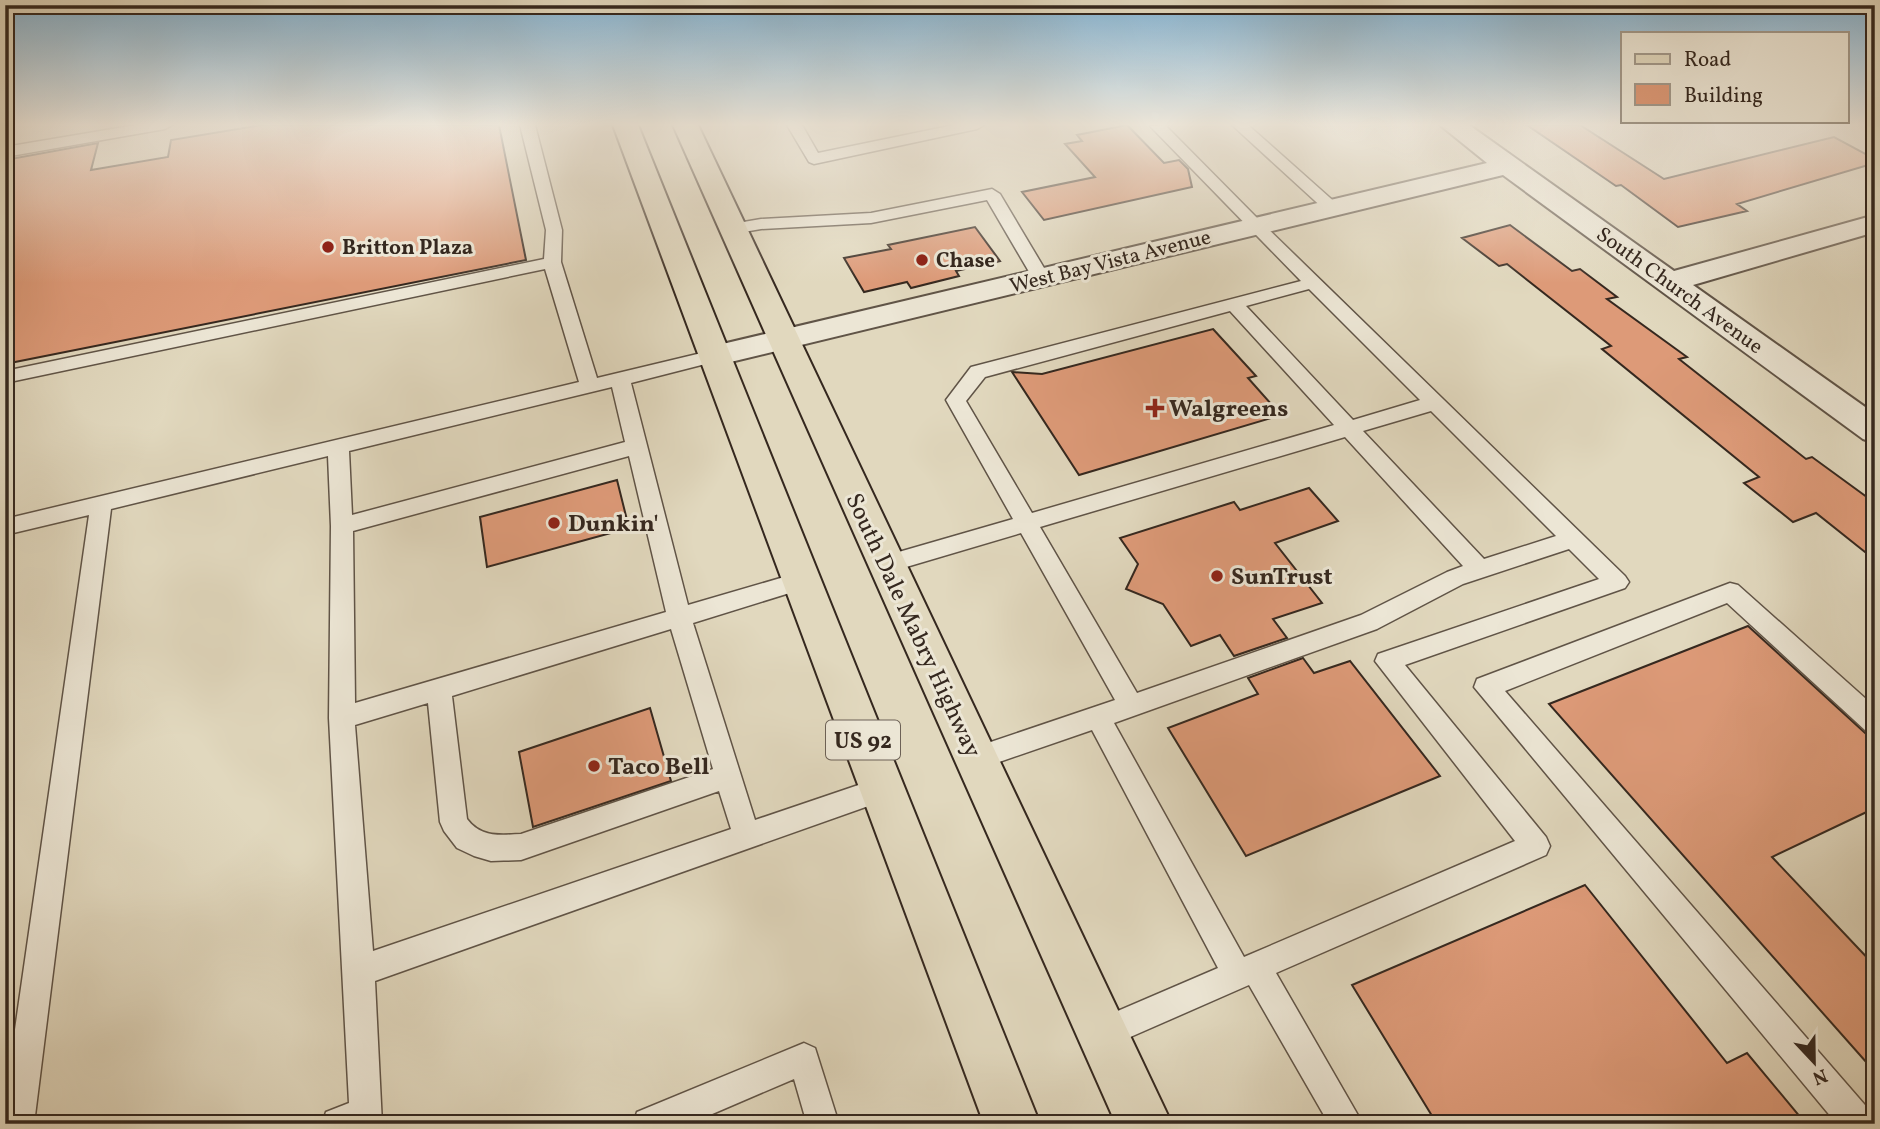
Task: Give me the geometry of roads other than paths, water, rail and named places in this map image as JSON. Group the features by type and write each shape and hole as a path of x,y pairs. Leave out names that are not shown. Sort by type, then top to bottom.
{"main road":[{"name":"US 92","path":"645,178 1012,1124"},
{"name":"South Dale Mabry Highway","path":"709,178 1144,1124"}],"street":[{"name":"West Bay Vista Avenue","path":"714,356 1458,178"},
{"name":"South Church Avenue","path":"1523,178 1875,431"},
{"path":"1668,282 1875,223"}],"lane":[{"path":"541,178 554,230 552,262 590,386"},
{"path":"1103,1033 1536,846 1387,661 1617,582 1208,178"},
{"path":"1298,178 1332,208"},
{"path":"732,229 761,224 871,218 992,194 1041,278"},
{"path":"5,377 552,262"},
{"path":"1130,706 956,400 978,372 1313,283"},
{"path":"1234,304 1480,570"},
{"path":"5,527 714,356"},
{"path":"620,379 679,617 747,836"},
{"path":"886,564 1435,403"},
{"path":"342,526 637,446"},
{"path":"338,447 342,526 342,718 359,971 356,1120"},
{"path":"18,1124 101,505"},
{"path":"976,758 1369,622 1455,578 1573,539"},
{"path":"342,718 801,581"},
{"path":"1859,1124 1486,687 1730,592 1875,723"},
{"path":"439,689 454,822 461,836 475,844 497,849 521,847 728,776"},
{"path":"1098,717 1247,971 1347,1124"},
{"path":"359,971 882,789"},
{"path":"649,1124 804,1059 823,1124"}],"place":[{"name":"Britton Plaza","path":"328,247"},
{"name":"Chase","path":"922,260"},
{"name":"Walgreens","path":"1155,408"},
{"name":"Dunkin'","path":"554,523"},
{"name":"SunTrust","path":"1217,576"},
{"name":"Taco Bell","path":"594,766"}]}
